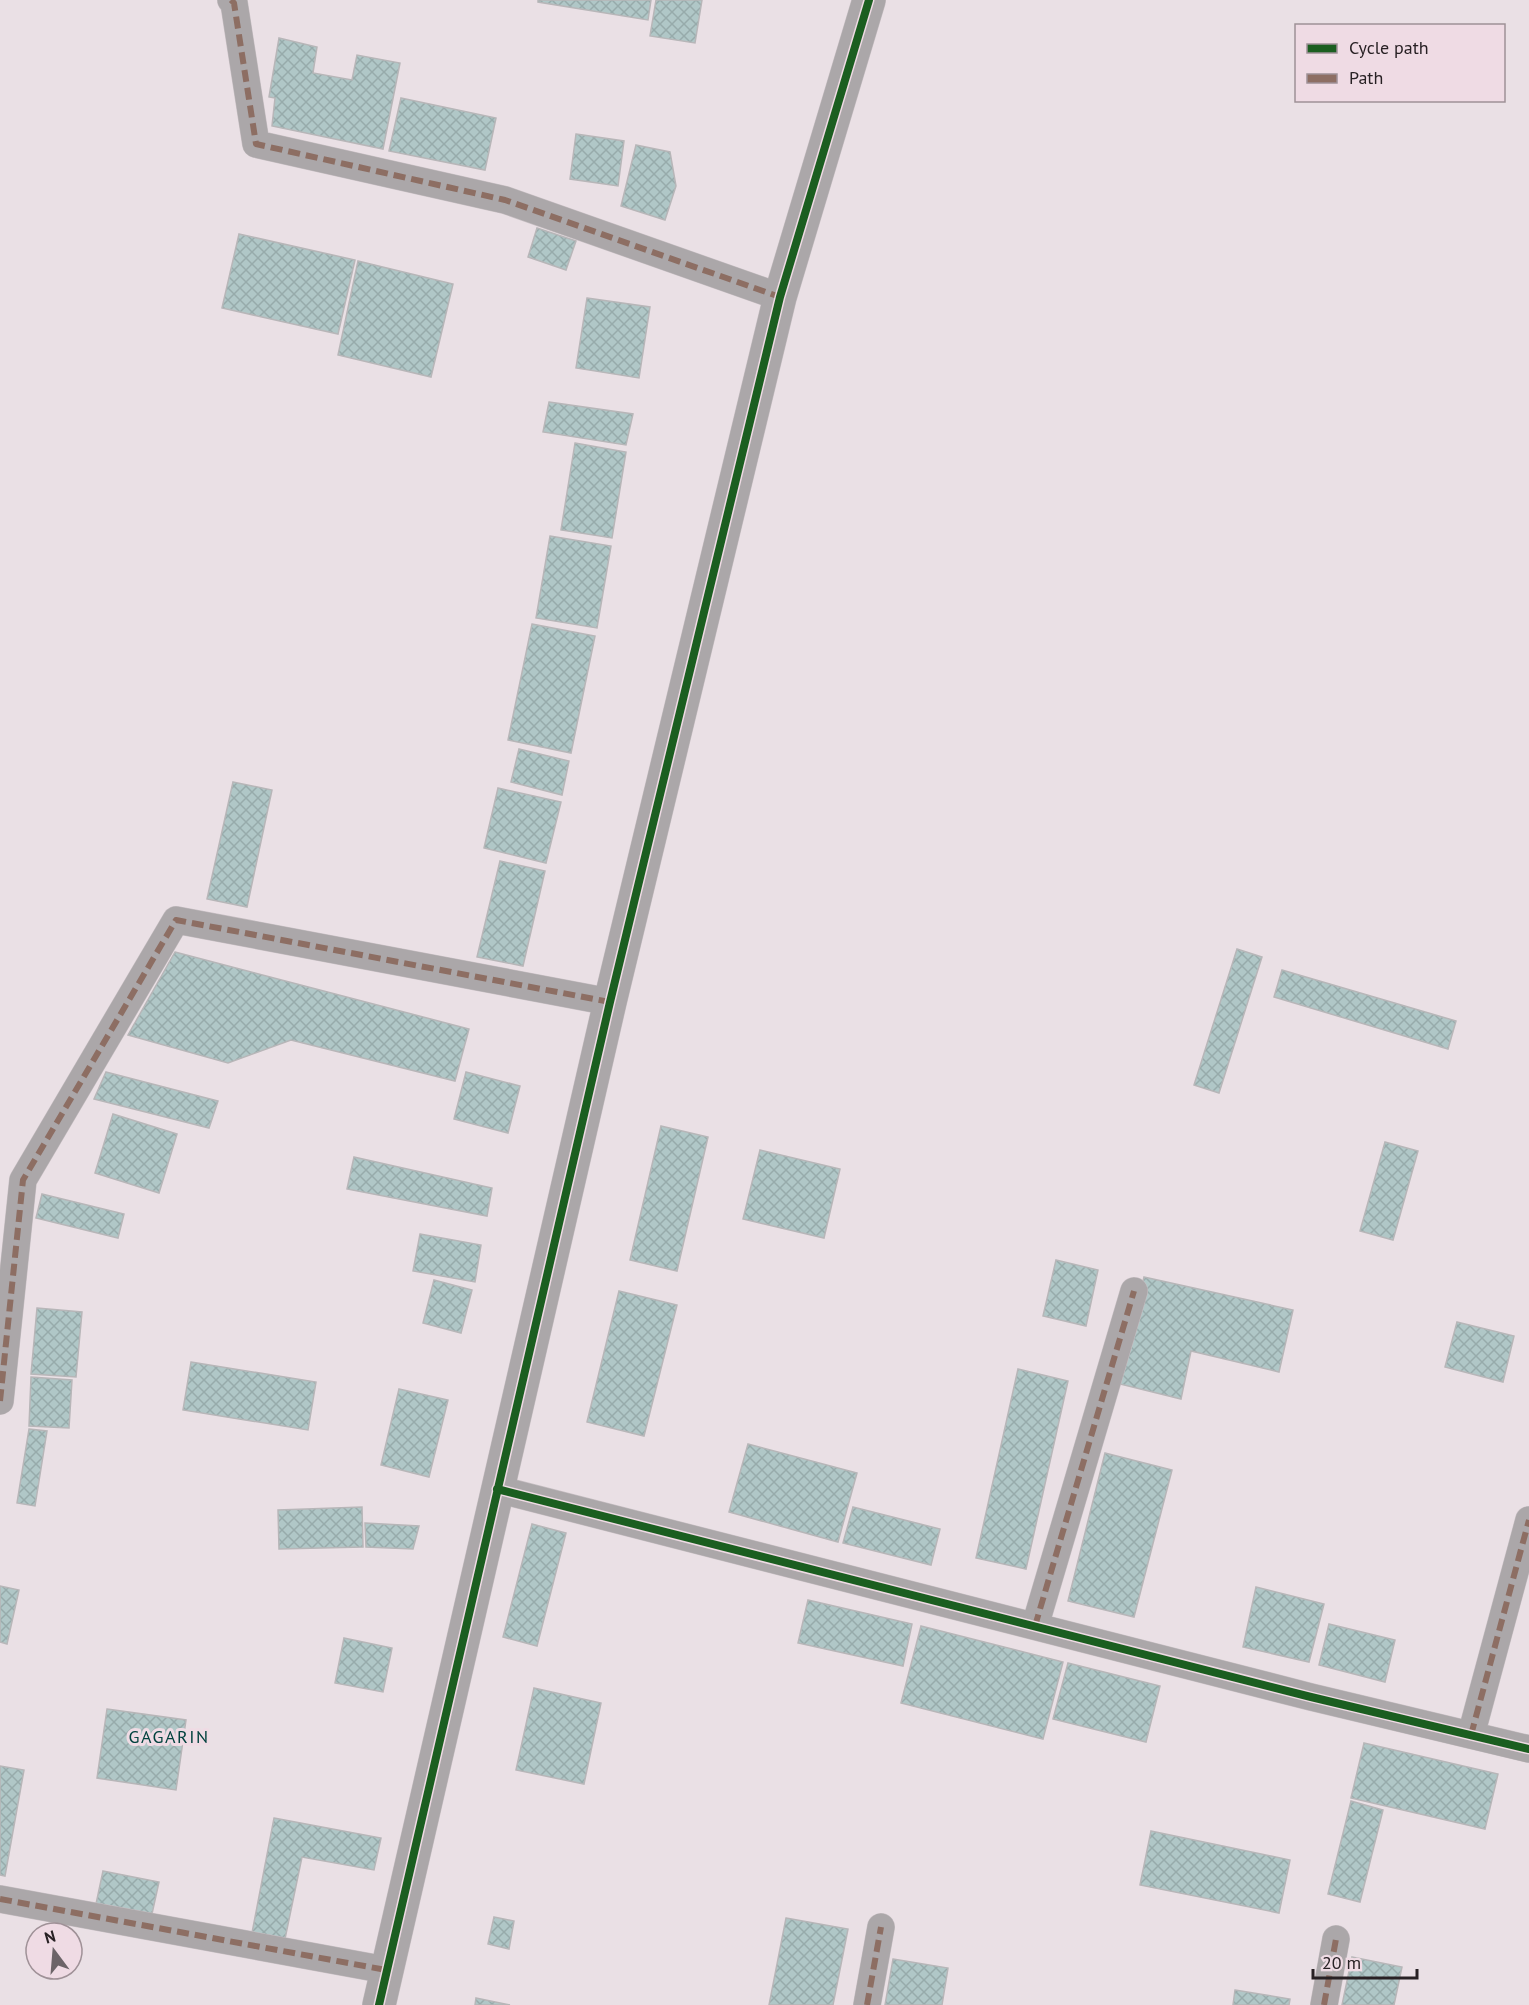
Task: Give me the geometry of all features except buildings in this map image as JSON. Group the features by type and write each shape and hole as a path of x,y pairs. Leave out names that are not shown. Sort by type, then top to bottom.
{"street":[{"path":"231,0 234,3 256,144 505,200 780,297"},
{"path":"378,2005 610,1002 780,297 868,0"},
{"path":"0,1401 23,1180 176,920 610,1002"},
{"path":"1035,1626 1134,1291"},
{"path":"497,1489 1311,1697 1529,1749"},
{"path":"1471,1735 1529,1520"},
{"path":"0,1899 386,1970"},
{"path":"867,2005 881,1927"},
{"path":"1324,2005 1336,1940"}],"marked path":[{"path":"231,0 234,3 256,144 505,200 780,297"},
{"path":"0,1401 23,1180 176,920 610,1002"},
{"path":"1035,1626 1134,1291"},
{"path":"1471,1735 1529,1520"},
{"path":"0,1899 386,1970"},
{"path":"867,2005 881,1927"},
{"path":"1324,2005 1336,1939"}],"cycle path":[{"path":"379,2005 610,1002 780,297 869,0"},
{"path":"497,1489 1311,1697 1529,1749"}],"district":[{"name":"GAGARIN","path":"169,1737"}]}
